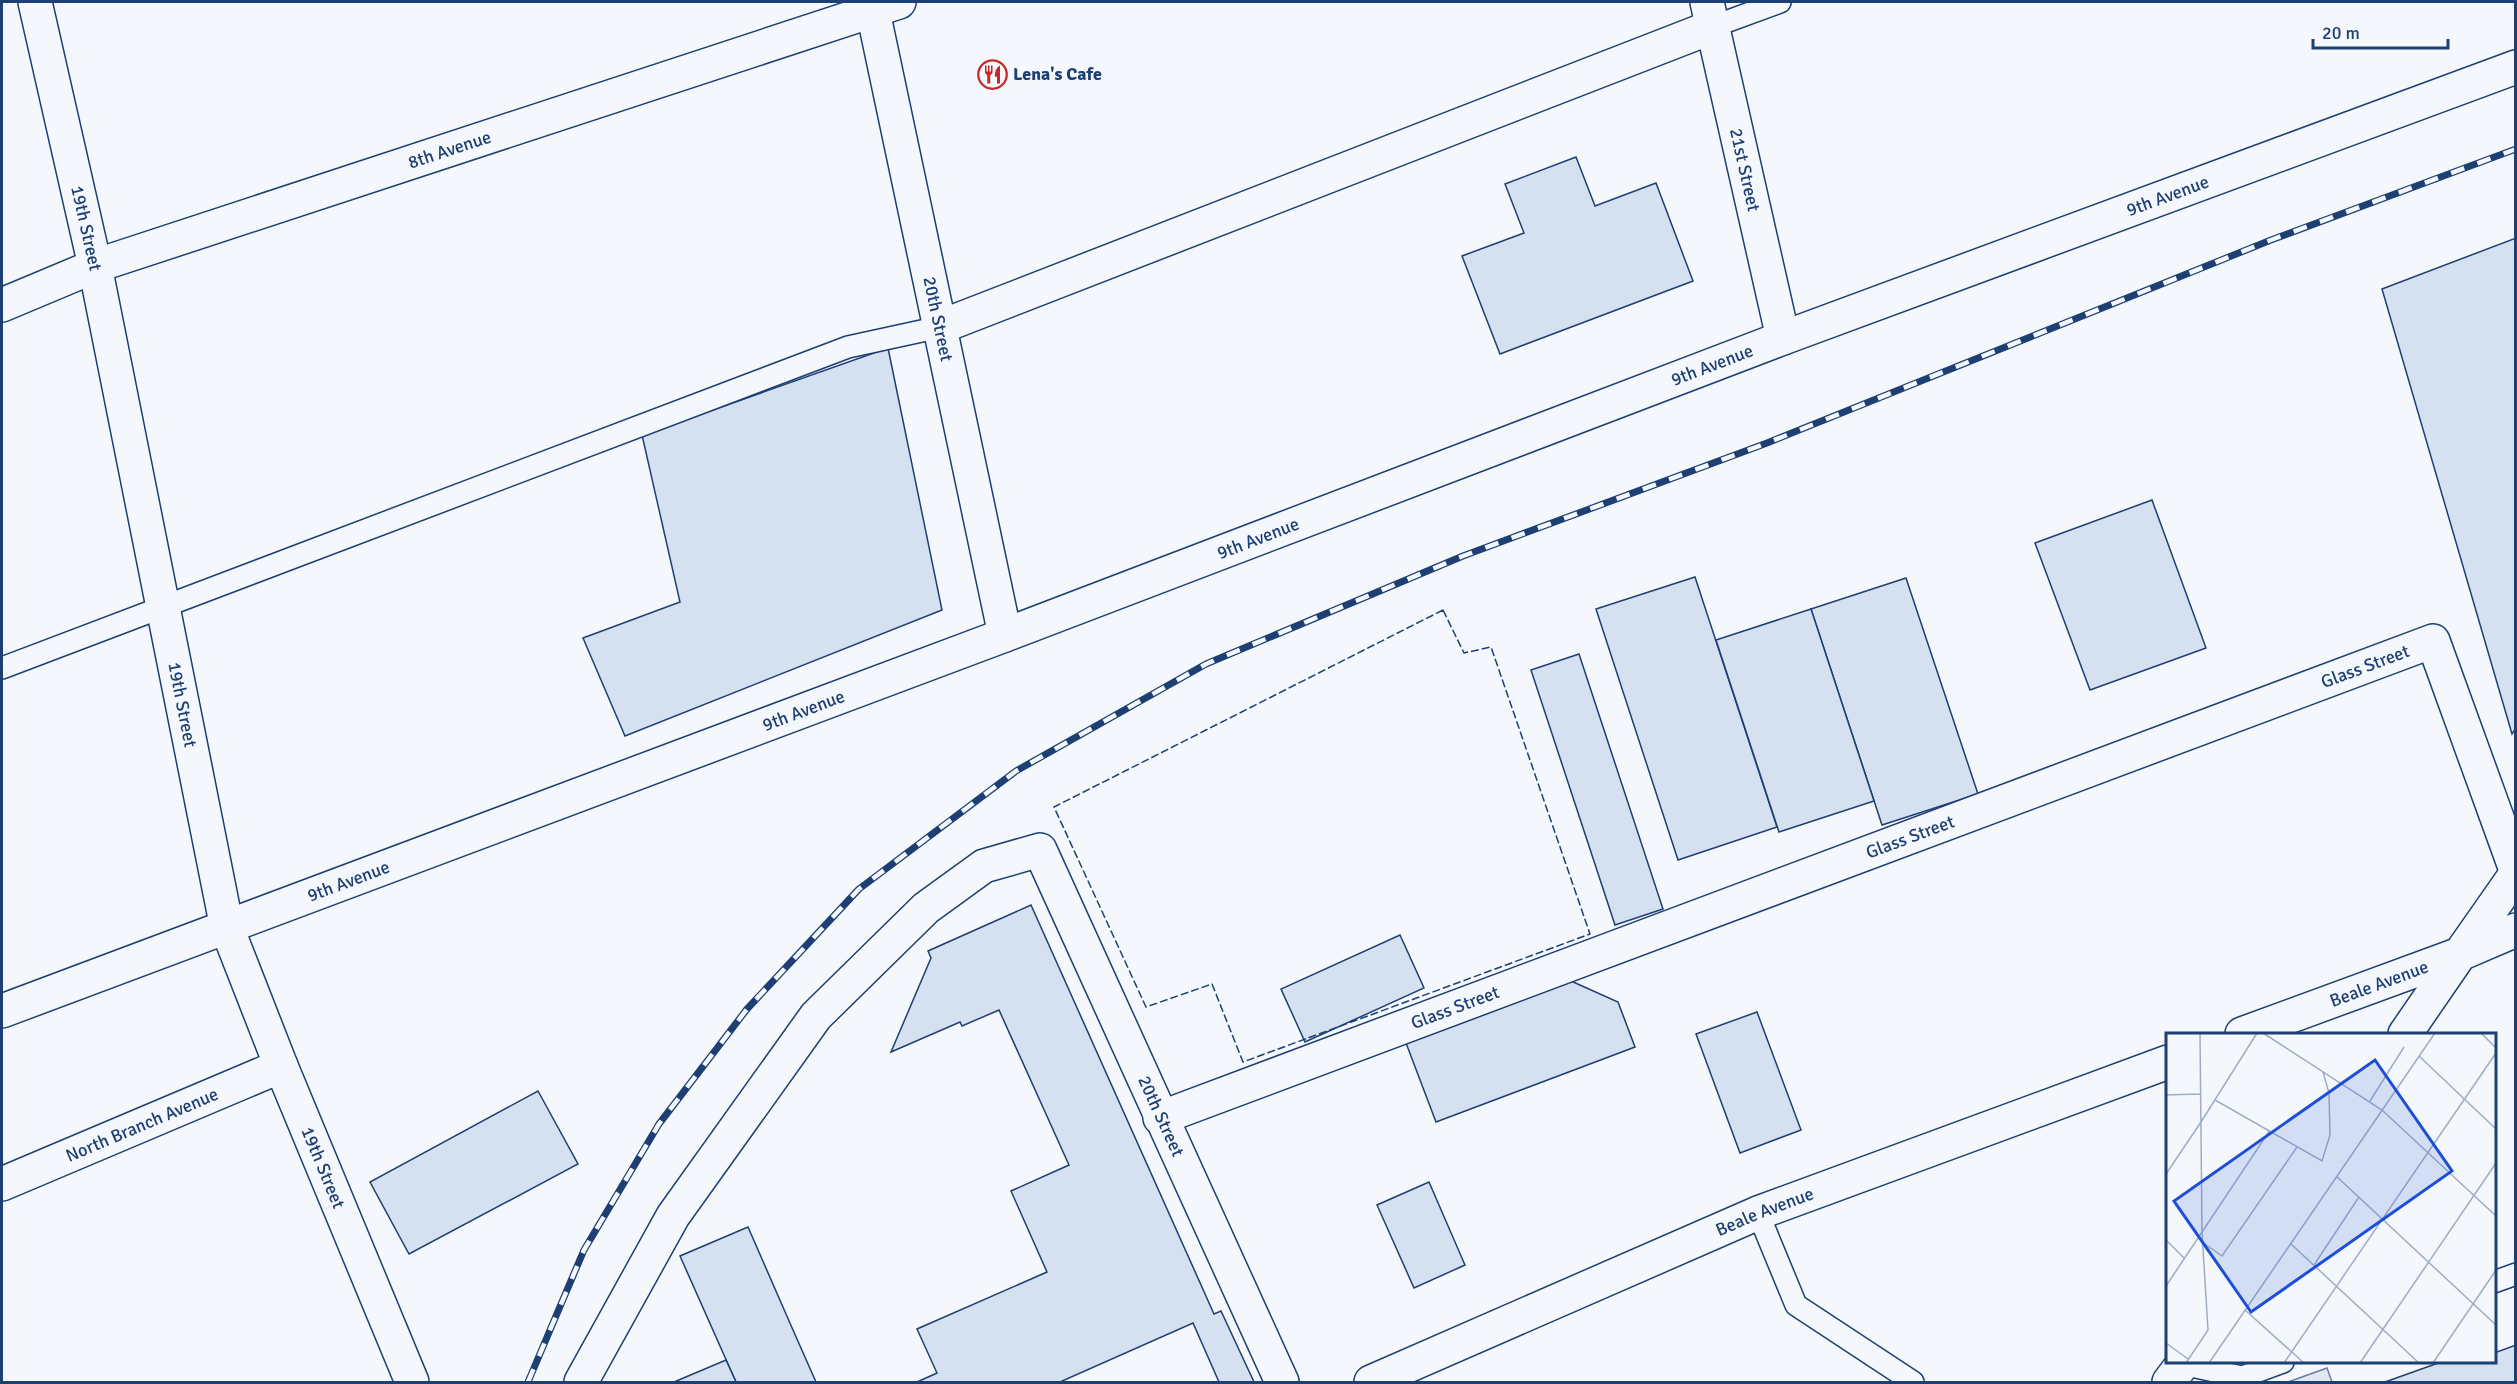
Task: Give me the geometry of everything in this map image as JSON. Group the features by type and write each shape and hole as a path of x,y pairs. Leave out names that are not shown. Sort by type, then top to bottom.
{"street":[{"name":"19th Street","path":"35,2 95,266 227,928 281,1066 412,1383"},
{"name":"8th Avenue","path":"2,305 95,266 881,5"},
{"name":"20th Street","path":"881,5 940,327 1005,635"},
{"path":"940,327 1709,14"},
{"name":"21st Street","path":"1709,14 1783,338"},
{"name":"9th Avenue","path":"2,1011 1005,635 1783,338 2516,67"},
{"name":"Glass Street","path":"1160,1118 2433,641 2516,872"},
{"name":"20th Street","path":"581,1383 673,1216 816,1016 926,908 984,866 1040,850 1282,1383"},
{"path":"2406,1033 2516,872"},
{"name":"Beale Avenue","path":"2247,1033 2460,954 2516,930"},
{"name":"Beale Avenue","path":"1371,1383 1758,1213 2166,1063"},
{"name":"North Branch Avenue","path":"2,1184 281,1066"}],"lane":[{"path":"1709,14 1780,2"},
{"path":"2,668 848,347 940,327"},
{"path":"1758,1213 1796,1305 1913,1383"},
{"path":"2496,1281 2516,1274"},
{"path":"2178,1370 2242,1377 2280,1363"}],"shaded area":[{"path":"2327,1368 2332,1382 2288,1382"}],"building":[{"path":"1576,157 1595,206 1656,183 1693,281 1500,354 1462,256 1524,233 1505,184"},
{"path":"2516,238 2516,728 2512,734 2382,289"},
{"path":"888,348 942,610 625,736 583,638 680,602 642,435"},
{"path":"2152,500 2206,648 2090,690 2035,543"},
{"path":"1695,577 1777,827 1678,860 1596,609"},
{"path":"1906,578 1978,794 1882,825 1811,609"},
{"path":"1811,609 1874,801 1779,832 1716,640"},
{"path":"1579,654 1663,909 1615,925 1531,670"},
{"path":"1031,905 1214,1314 1221,1311 1254,1382 1219,1382 1193,1323 1060,1382 917,1382 937,1373 917,1329 1047,1272 1011,1191 1069,1165 999,1010 962,1026 960,1022 891,1052 931,958 928,951"},
{"path":"1400,935 1424,988 1305,1042 1281,989"},
{"path":"1571,981 1618,1002 1635,1047 1436,1122 1406,1043"},
{"path":"1757,1012 1801,1130 1740,1153 1696,1034"},
{"path":"538,1091 578,1164 409,1254 370,1182"},
{"path":"1429,1182 1465,1265 1414,1288 1377,1205"},
{"path":"748,1227 816,1382 736,1382 680,1256"},
{"path":"2516,1345 2516,1382 2385,1382 2438,1363 2496,1363 2496,1352"},
{"path":"726,1360 736,1382 674,1382"}],"railway":[{"path":"528,1382 584,1250 659,1124 747,1009 859,889 1016,771 1206,664 1463,556 1767,443 2271,240 2516,149"}],"fence":[{"path":"1443,610 1464,653 1491,647 1590,934 1243,1062 1212,984 1146,1007 1054,807 1443,610"}],"place":[{"name":"Lena's Cafe","path":"992,74"}]}
